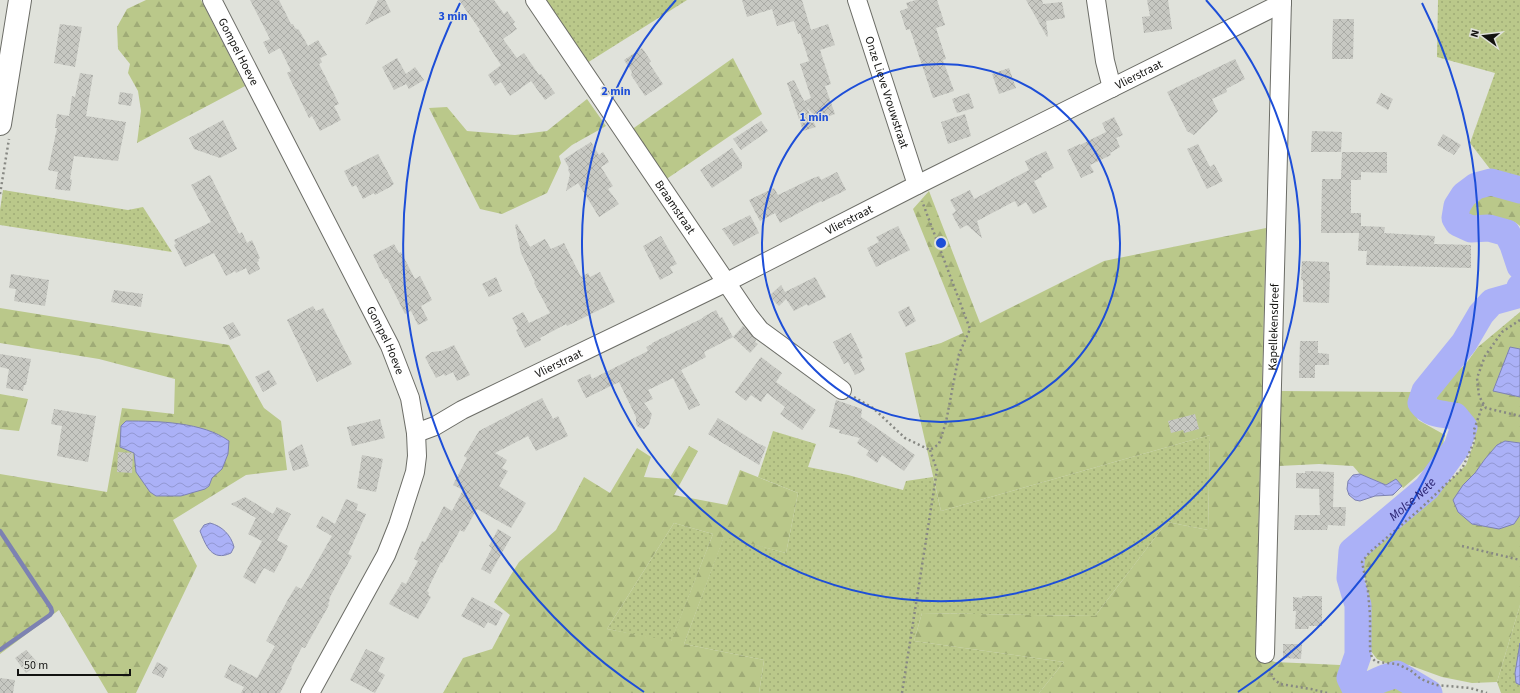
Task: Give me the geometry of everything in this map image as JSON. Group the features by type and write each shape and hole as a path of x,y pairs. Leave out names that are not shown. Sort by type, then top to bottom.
{"street":[{"path":"0,124 20,0"},
{"name":"Gompel Hoeve","path":"212,0 390,346 410,398 416,433 415,472 386,555 310,693"},
{"name":"Braamstraat","path":"535,0 725,283 760,330 842,390"},
{"name":"Onze Lieve Vrouwstraat","path":"857,0 917,185"},
{"path":"1096,0 1105,62 1112,88"},
{"name":"Vlierstraat","path":"416,433 435,426 462,410 725,283 1282,2"},
{"name":"Kapellekensdreef","path":"1265,654 1282,2"}],"path":[{"path":"917,185 934,235 970,329 959,354 946,422 939,444 930,450"},
{"path":"1520,320 1502,332 1485,356 1478,378 1479,396 1486,408 1520,416"},
{"path":"842,390 873,408 905,438 930,450 937,470 902,693"},
{"path":"1483,404 1474,430 1476,440 1462,469 1419,510 1370,552 1362,562 1368,591 1370,650 1372,658 1376,662 1397,664 1410,670 1421,679 1436,685 1470,688 1486,693"},
{"path":"1462,546 1520,560"},
{"path":"1265,654 1266,664 1274,679 1280,684 1327,693"}],"green space":[{"path":"146,0 201,0 245,86 137,143 141,111 138,91 128,73 130,64 118,49 117,27 127,9"},
{"path":"542,0 687,0 587,63"},
{"path":"1438,0 1520,0 1520,179 1490,169 1470,143 1495,73 1437,57"},
{"path":"733,58 762,114 665,180 631,130"},
{"path":"587,99 606,126 572,145 559,156 561,163 547,193 502,214 480,209 429,108 447,107 467,131 515,135 547,131"},
{"path":"1501,189 1520,199 1520,226 1510,220 1504,219 1474,222 1468,216 1466,212 1472,201 1479,194 1488,190"},
{"path":"3,190 128,210 143,207 172,252 0,225 0,210"},
{"path":"929,191 980,323 1104,261 1266,228 1257,585 1257,655 1275,662 1340,665 1343,685 1346,693 1039,693 1064,662 914,641 922,613 1095,616 1167,522 1208,530 1210,435 941,511 905,353 941,343 963,333 913,209"},
{"path":"0,308 229,345 264,408 281,421 287,470 246,475 173,520 197,566 136,693 108,693 59,610 0,654 0,474 107,492 122,408 174,414 175,379 99,359 0,343"},
{"path":"1520,312 1520,443 1505,441 1485,459 1475,473 1463,485 1514,524 1520,515 1520,605 1497,682 1472,683 1442,677 1409,665 1386,663 1377,659 1370,650 1371,624 1369,600 1362,562 1370,552 1425,504 1466,465 1475,440 1473,421 1460,405 1447,405 1436,400 1437,394 1445,380 1465,365 1478,347"},
{"path":"1279,391 1414,392 1412,405 1418,420 1445,435 1441,455 1403,488 1396,479 1386,485 1360,474 1353,466 1319,464 1279,466"},
{"path":"0,394 28,399 19,431 0,429"},
{"path":"773,431 816,444 808,467 848,475 903,490 906,481 933,477 941,511 1210,435 1208,530 1167,522 1095,616 922,613 914,641 1064,662 1039,693 759,693 764,660 684,644 724,536 786,553 798,493 758,477"},
{"path":"689,446 698,451 674,495 727,505 740,470 798,493 786,553 724,537 684,644 764,660 759,693 443,693 463,658 492,649 510,615 494,602 519,562 556,530 584,477 610,493 637,448 651,457 644,477 669,479","holes":["674,523 713,534 671,641 607,629"]},
{"path":"674,523 713,534 671,642 607,629"},
{"path":"1520,605 1520,693 1501,693 1497,682"},
{"path":"1389,683 1399,683 1414,693 1361,693 1372,692"}],"water":[{"path":"1510,347 1520,349 1520,397 1493,391"},
{"path":"126,421 152,421 180,424 193,426 218,435 229,441 228,454 222,469 212,478 209,486 205,489 181,496 156,496 150,492 136,472 134,453 120,447 121,426"},
{"path":"1505,441 1520,443 1520,515 1514,524 1499,529 1472,524 1458,512 1453,500 1463,485 1475,473 1497,445"},
{"path":"1360,474 1386,485 1396,479 1402,486 1393,495 1375,496 1360,501 1355,500 1349,495 1347,489 1348,481 1353,475"},
{"path":"210,523 222,529 231,539 234,547 231,553 224,555 214,554 207,547 200,531 204,525"},
{"path":"1520,643 1520,685 1516,683 1515,673"}],"building":[{"path":"250,0 279,0 291,24 299,30 308,46 318,40 327,55 320,58 322,62 319,64 339,104 334,106 341,120 320,131 312,116 309,118 287,73 291,71 280,48 269,54 263,42 270,39"},
{"path":"378,0 385,0 391,12 365,25"},
{"path":"459,0 494,0 504,14 507,11 515,22 513,24 517,29 503,39 517,58 524,53 539,75 541,74 555,93 545,100 531,81 510,96 501,82 495,86 488,75 501,65 479,31 480,30"},
{"path":"742,0 802,0 811,30 828,24 835,45 820,50 831,84 825,86 835,114 819,120 807,108 816,127 803,131 787,83 794,80 804,101 811,98 800,64 809,61 800,33 798,34 794,21 777,26 772,9 747,17"},
{"path":"916,0 937,0 945,25 936,28 946,59 943,60 954,91 933,98 910,29 906,30 900,11 908,8 906,3"},
{"path":"1026,0 1042,0 1043,4 1062,2 1065,18 1046,21 1047,37"},
{"path":"1147,0 1168,0 1172,29 1144,33 1142,17 1150,16"},
{"path":"1333,19 1354,19 1353,59 1332,59"},
{"path":"60,24 82,27 75,67 54,63"},
{"path":"642,48 651,61 649,63 663,84 645,96 631,75 632,72 624,60"},
{"path":"397,58 406,74 415,67 424,80 409,89 406,84 394,90 382,67"},
{"path":"1235,59 1245,79 1226,89 1227,92 1212,99 1218,111 1194,135 1187,131 1167,92"},
{"path":"1009,68 1016,88 999,94 992,74"},
{"path":"80,73 93,75 86,116 126,122 118,161 74,156 70,179 72,180 70,191 55,189 58,172 48,170 57,128 55,128 57,114 69,116 72,96 75,97"},
{"path":"120,92 133,94 131,106 118,104"},
{"path":"969,93 974,108 957,113 952,99"},
{"path":"1381,93 1393,99 1388,110 1376,103"},
{"path":"965,114 971,136 948,144 941,122"},
{"path":"1114,117 1123,135 1116,138 1120,147 1110,153 1111,155 1090,165 1094,172 1081,178 1067,150 1106,132 1102,123"},
{"path":"223,120 237,149 220,158 194,149 189,138"},
{"path":"761,121 768,131 741,150 733,139"},
{"path":"1312,131 1342,132 1341,152 1311,152"},
{"path":"1443,134 1461,145 1454,155 1437,145"},
{"path":"591,142 599,155 603,152 609,162 601,167 613,186 608,189 619,204 599,217 578,183 566,191 570,174 568,170 569,168 564,159"},
{"path":"1198,144 1210,167 1214,164 1223,181 1207,189 1187,149"},
{"path":"732,148 742,163 742,168 712,188 700,170"},
{"path":"1046,151 1054,168 1041,175 1042,177 1034,181 1047,207 1033,214 1026,202 1018,207 1015,201 977,221 982,238 967,225 960,229 952,214 956,211 950,200 970,190 974,199 1029,170 1025,161"},
{"path":"1342,152 1387,152 1387,173 1361,172 1361,180 1351,180 1351,213 1361,213 1361,226 1385,227 1384,233 1435,236 1434,244 1471,245 1471,268 1366,265 1367,251 1358,251 1359,233 1321,233 1322,179 1341,179"},
{"path":"378,154 394,184 375,195 374,193 363,199 356,185 352,187 344,171"},
{"path":"837,172 846,190 822,202 821,201 780,223 775,213 760,221 749,200 774,188 778,195 811,179 819,176 821,180"},
{"path":"210,175 239,234 242,232 247,243 252,240 260,258 257,262 260,269 249,275 246,268 236,273 235,271 226,276 214,253 185,267 174,245 176,244 174,240 211,222 191,185"},
{"path":"750,215 759,233 734,246 722,229"},
{"path":"517,224 530,247 545,239 551,249 564,243 581,277 588,273 590,277 600,272 615,302 567,326 566,324 525,348 512,318 523,312 529,323 550,313 534,283 535,282 521,253 515,225"},
{"path":"898,226 910,250 876,267 867,248 879,242 876,237"},
{"path":"661,236 677,264 670,267 673,273 660,280 643,246"},
{"path":"394,244 399,253 401,252 415,279 420,276 432,300 421,306 428,320 418,325 411,311 405,314 387,278 385,279 373,255"},
{"path":"1302,261 1329,262 1329,303 1303,302 1303,280 1301,280"},
{"path":"11,274 49,280 45,306 14,301 16,289 9,288"},
{"path":"496,277 502,291 489,297 482,284"},
{"path":"815,277 826,297 808,306 807,304 794,311 786,299 779,306 769,296 781,285 785,292"},
{"path":"114,290 143,294 141,307 111,302"},
{"path":"313,306 316,311 323,308 352,364 317,382 287,320"},
{"path":"909,306 916,321 906,327 898,312"},
{"path":"716,310 720,318 722,317 733,337 704,352 706,357 681,370 700,405 689,410 673,378 648,390 653,399 644,403 652,414 649,424 644,429 638,427 636,424 636,417 619,382 586,398 577,380 590,374 592,379 648,351 646,347 652,343"},
{"path":"233,322 241,335 230,340 223,327"},
{"path":"743,326 758,344 750,353 733,337"},
{"path":"851,333 863,358 860,359 865,370 855,375 848,362 844,364 833,342"},
{"path":"1300,341 1318,341 1318,353 1329,354 1329,365 1315,365 1315,378 1299,378"},
{"path":"454,345 470,375 457,381 453,372 436,378 425,357 432,352 441,351"},
{"path":"0,354 31,359 26,385 24,385 23,391 6,388 9,369 0,367"},
{"path":"761,357 782,373 776,382 816,410 802,430 780,414 785,407 767,393 761,402 751,395 746,401 735,392"},
{"path":"269,370 277,384 263,392 255,377"},
{"path":"542,398 553,419 558,416 568,436 536,451 528,436 495,453 507,460 502,468 508,471 499,486 526,503 511,528 477,509 464,532 460,530 442,563 441,562 427,591 429,593 428,595 431,597 418,619 389,604 402,582 406,584 418,561 414,559 422,541 425,542 444,506 452,511 463,490 453,485 467,458 464,456 479,431"},
{"path":"836,400 862,409 861,417 915,455 904,471 882,455 877,463 866,455 869,451 857,443 860,438 839,433 840,430 829,427"},
{"path":"54,409 96,416 88,462 57,456 62,426 51,424"},
{"path":"1195,414 1199,429 1184,433 1183,430 1171,433 1168,421"},
{"path":"718,418 757,443 766,447 759,465 708,434"},
{"path":"380,419 385,438 352,446 347,427"},
{"path":"302,444 309,466 293,471 288,452"},
{"path":"118,452 133,453 132,473 117,472"},
{"path":"362,455 383,459 376,492 357,488"},
{"path":"1305,471 1334,472 1333,507 1346,507 1345,526 1328,525 1327,530 1294,530 1295,515 1320,515 1319,489 1296,488 1296,473 1305,473"},
{"path":"245,497 273,514 277,507 291,514 277,540 288,546 284,554 274,573 264,568 255,584 243,577 262,541 248,534 256,518 231,504"},
{"path":"346,499 358,504 356,510 366,514 348,554 352,556 329,599 329,605 305,648 302,647 280,693 241,693 244,687 224,677 230,664 257,678 275,646 266,641 287,601 296,586 301,589 332,536 316,527 322,516 335,524"},
{"path":"498,529 511,537 490,574 481,569 492,548 489,546"},
{"path":"1302,596 1322,596 1322,626 1309,626 1308,629 1295,629 1296,611 1293,611 1293,597 1302,598"},
{"path":"472,597 503,613 496,626 488,622 484,628 461,616"},
{"path":"1283,644 1302,644 1301,659 1283,658"},
{"path":"366,649 385,658 378,671 385,675 375,693 350,680"},
{"path":"26,650 39,664 26,673 15,658"},
{"path":"157,662 168,668 163,678 152,673"},
{"path":"0,678 15,680 13,693 0,693"}],"waterway":[{"name":"Molse Nete","path":"1520,190 1491,182 1476,186 1464,195 1457,206 1455,218 1458,223 1471,229 1489,228 1507,233 1520,266"},
{"name":"Molse Nete","path":"1429,693 1397,674 1365,686 1355,688 1350,678 1358,655 1358,605 1350,578 1352,551 1427,488 1457,447 1464,427 1455,416 1428,410 1421,403 1425,391 1464,343 1481,314 1492,302 1517,295 1520,287"},
{"path":"0,531 51,608 52,612 50,615 0,650"}]}
